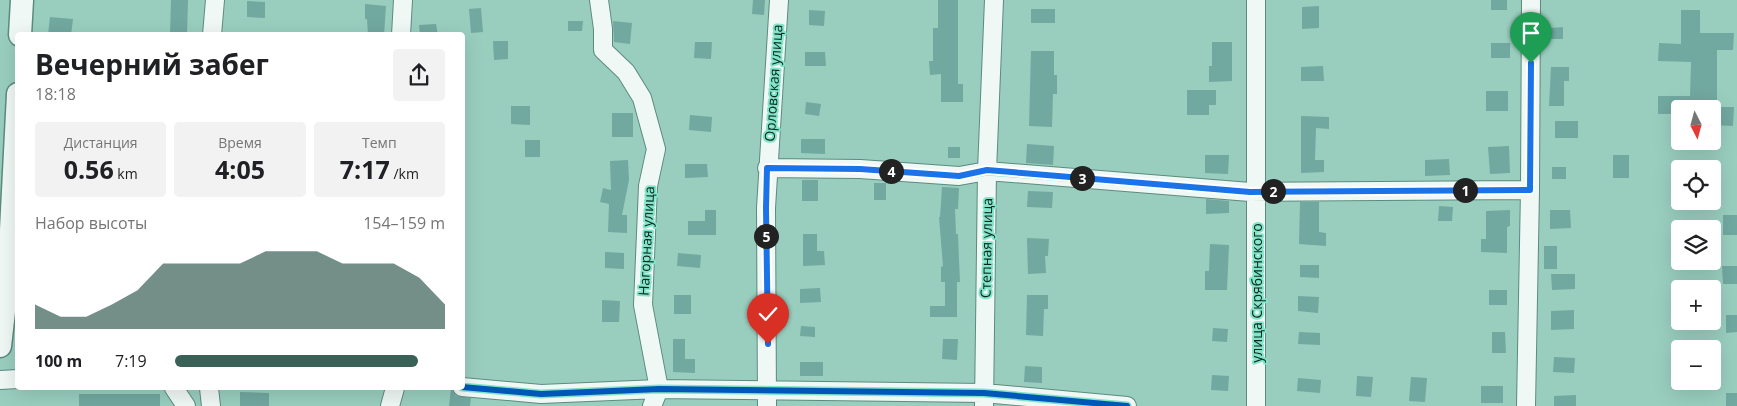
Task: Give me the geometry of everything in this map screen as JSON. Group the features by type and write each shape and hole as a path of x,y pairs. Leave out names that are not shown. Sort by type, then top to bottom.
{"main road":[{"path":"20,32 22,0"},
{"path":"0,346 9,269 15,152"}],"street":[{"path":"212,32 215,0"},
{"path":"401,32 403,0"},
{"name":"Нагорная улица","path":"599,0 603,29 603,50 626,72 642,98 656,149 648,186 643,305 659,389"},
{"name":"Орловская улица","path":"767,399 767,168 779,0"},
{"name":"Степная улица","path":"984,400 987,170 994,0"},
{"name":"улица Скрябинского","path":"1256,0 1256,406"},
{"path":"1526,406 1531,0"},
{"path":"767,168 860,169 959,176 987,170 1256,191 1530,190"},
{"path":"0,380 15,379"},
{"path":"465,387 541,394 659,389 767,399 984,400 1127,406"},
{"path":"652,406 659,389"},
{"path":"175,390 186,406"},
{"path":"209,390 211,406"},
{"path":"390,406 395,390"}],"building":[{"path":"171,0 188,0 187,32 170,32"},
{"path":"753,0 765,0 764,15 752,14"},
{"path":"938,0 958,0 958,84 963,84 963,102 941,102 941,74 930,75 929,61 933,61 933,28 938,28"},
{"path":"1491,0 1507,0 1507,10 1491,10"},
{"path":"247,1 265,2 265,18 247,17"},
{"path":"365,4 386,6 384,32 368,32 367,19 365,19"},
{"path":"1319,6 1319,28 1302,29 1302,7"},
{"path":"481,8 483,32 471,33 469,9"},
{"path":"1031,9 1055,9 1055,23 1031,23"},
{"path":"809,10 825,11 824,26 809,25"},
{"path":"1681,10 1700,10 1700,33 1734,33 1733,50 1717,50 1717,100 1671,100 1671,114 1658,114 1658,96 1690,96 1691,62 1658,61 1659,43 1681,44"},
{"path":"50,17 73,19 71,32 48,32"},
{"path":"568,21 583,21 582,31 568,31"},
{"path":"613,21 632,23 630,44 614,42"},
{"path":"436,24 437,32 420,32 419,25"},
{"path":"1563,27 1563,39 1551,39 1551,28"},
{"path":"493,41 508,41 508,59 494,60"},
{"path":"695,42 712,42 711,59 694,58"},
{"path":"1212,42 1232,42 1232,81 1209,82 1209,66 1212,66"},
{"path":"1491,43 1510,43 1510,58 1491,58"},
{"path":"1031,51 1054,51 1054,75 1057,75 1057,94 1053,94 1052,127 1029,126"},
{"path":"805,52 825,52 826,66 805,66"},
{"path":"1323,66 1324,81 1301,81 1301,67"},
{"path":"1551,67 1569,67 1569,81 1564,81 1564,106 1549,106"},
{"path":"1187,90 1216,90 1216,105 1209,105 1209,115 1187,115"},
{"path":"1486,91 1508,91 1508,111 1486,111"},
{"path":"806,102 821,104 819,116 805,114"},
{"path":"511,106 530,106 530,125 511,124"},
{"path":"1721,107 1734,107 1733,126 1721,125"},
{"path":"612,113 633,113 633,137 612,137"},
{"path":"690,115 712,117 711,132 689,130"},
{"path":"1301,116 1329,117 1329,129 1316,128 1315,160 1324,160 1324,172 1301,173"},
{"path":"1555,121 1578,121 1578,138 1555,138"},
{"path":"801,139 825,139 825,154 801,153"},
{"path":"525,140 540,140 540,157 525,157"},
{"path":"1027,144 1054,146 1053,165 1026,163"},
{"path":"1509,146 1510,173 1490,174 1488,147"},
{"path":"948,147 960,147 960,158 948,158"},
{"path":"1205,155 1229,155 1228,174 1205,173"},
{"path":"1613,155 1629,155 1629,178 1613,178"},
{"path":"1449,159 1450,175 1425,176 1425,160"},
{"path":"628,160 629,180 622,215 627,215 627,233 608,232 609,204 600,202 603,188 611,190 610,161"},
{"path":"685,164 707,164 708,177 685,178"},
{"path":"1552,167 1566,167 1566,179 1552,179"},
{"path":"802,180 818,180 818,201 802,201"},
{"path":"874,183 886,183 886,200 874,200"},
{"path":"942,187 959,188 958,209 955,209 960,282 957,282 957,317 930,317 930,306 945,306 945,282 941,282 941,267 943,266 939,217"},
{"path":"1028,191 1053,192 1052,208 1027,207"},
{"path":"1206,199 1229,201 1229,213 1206,214"},
{"path":"1300,202 1319,202 1319,232 1326,233 1326,246 1299,244"},
{"path":"1439,206 1453,207 1452,221 1438,221"},
{"path":"705,210 716,210 716,235 688,235 688,221 705,221"},
{"path":"1510,210 1510,226 1507,227 1507,253 1481,252 1481,239 1486,239 1486,211"},
{"path":"1550,210 1570,210 1571,228 1550,229"},
{"path":"1723,215 1737,215 1737,235 1723,235"},
{"path":"803,234 817,234 817,251 824,251 825,265 803,266"},
{"path":"1027,238 1049,239 1048,256 1045,256 1046,273 1028,274"},
{"path":"1210,244 1229,245 1227,290 1205,290 1205,271 1209,271"},
{"path":"1544,246 1557,246 1557,269 1544,269"},
{"path":"605,252 624,253 624,269 605,268"},
{"path":"678,253 701,255 700,268 677,266"},
{"path":"1300,265 1319,265 1319,278 1300,277"},
{"path":"1722,266 1737,266 1737,284 1723,284"},
{"path":"1551,274 1575,274 1575,289 1552,290"},
{"path":"820,288 821,302 800,303 800,289"},
{"path":"1489,290 1507,290 1507,305 1489,305"},
{"path":"674,295 691,295 691,314 674,314"},
{"path":"1027,295 1048,295 1048,309 1044,309 1043,336 1026,335"},
{"path":"1298,296 1319,297 1318,313 1298,311"},
{"path":"602,300 620,301 619,322 602,322"},
{"path":"1574,310 1574,329 1551,330 1551,311"},
{"path":"1726,315 1737,315 1737,332 1726,333"},
{"path":"801,326 815,327 815,337 800,336"},
{"path":"1213,328 1228,329 1227,342 1212,341"},
{"path":"1299,332 1320,333 1320,345 1298,344"},
{"path":"1492,332 1505,332 1506,353 1492,353"},
{"path":"673,339 685,339 685,359 695,359 695,373 673,372"},
{"path":"943,339 958,339 957,360 942,359"},
{"path":"1554,357 1575,358 1574,373 1553,372"},
{"path":"800,362 823,362 823,376 800,376"},
{"path":"1025,366 1042,367 1042,383 1024,382"},
{"path":"1212,375 1229,376 1228,391 1211,390"},
{"path":"1357,376 1373,377 1371,397 1356,396"},
{"path":"1411,377 1427,378 1425,402 1409,401"},
{"path":"1298,378 1321,380 1320,393 1297,391"},
{"path":"1481,386 1503,386 1503,403 1481,403"},
{"path":"451,390 456,396 471,398 470,406 449,406"},
{"path":"240,392 269,393 269,406 240,406"},
{"path":"1726,393 1737,393 1737,406 1726,406"},
{"path":"79,394 160,394 160,406 79,406"},
{"path":"1576,395 1576,406 1554,406 1554,396"}],"cycle path":[{"path":"767,168 860,169 959,176 987,171 1250,192 1530,190"},
{"path":"465,387 541,394 659,389 984,393 1127,406"}],"route":[{"path":"768,344 767,168 860,169 959,176 987,170 1250,192 1530,190 1531,63"}]}
